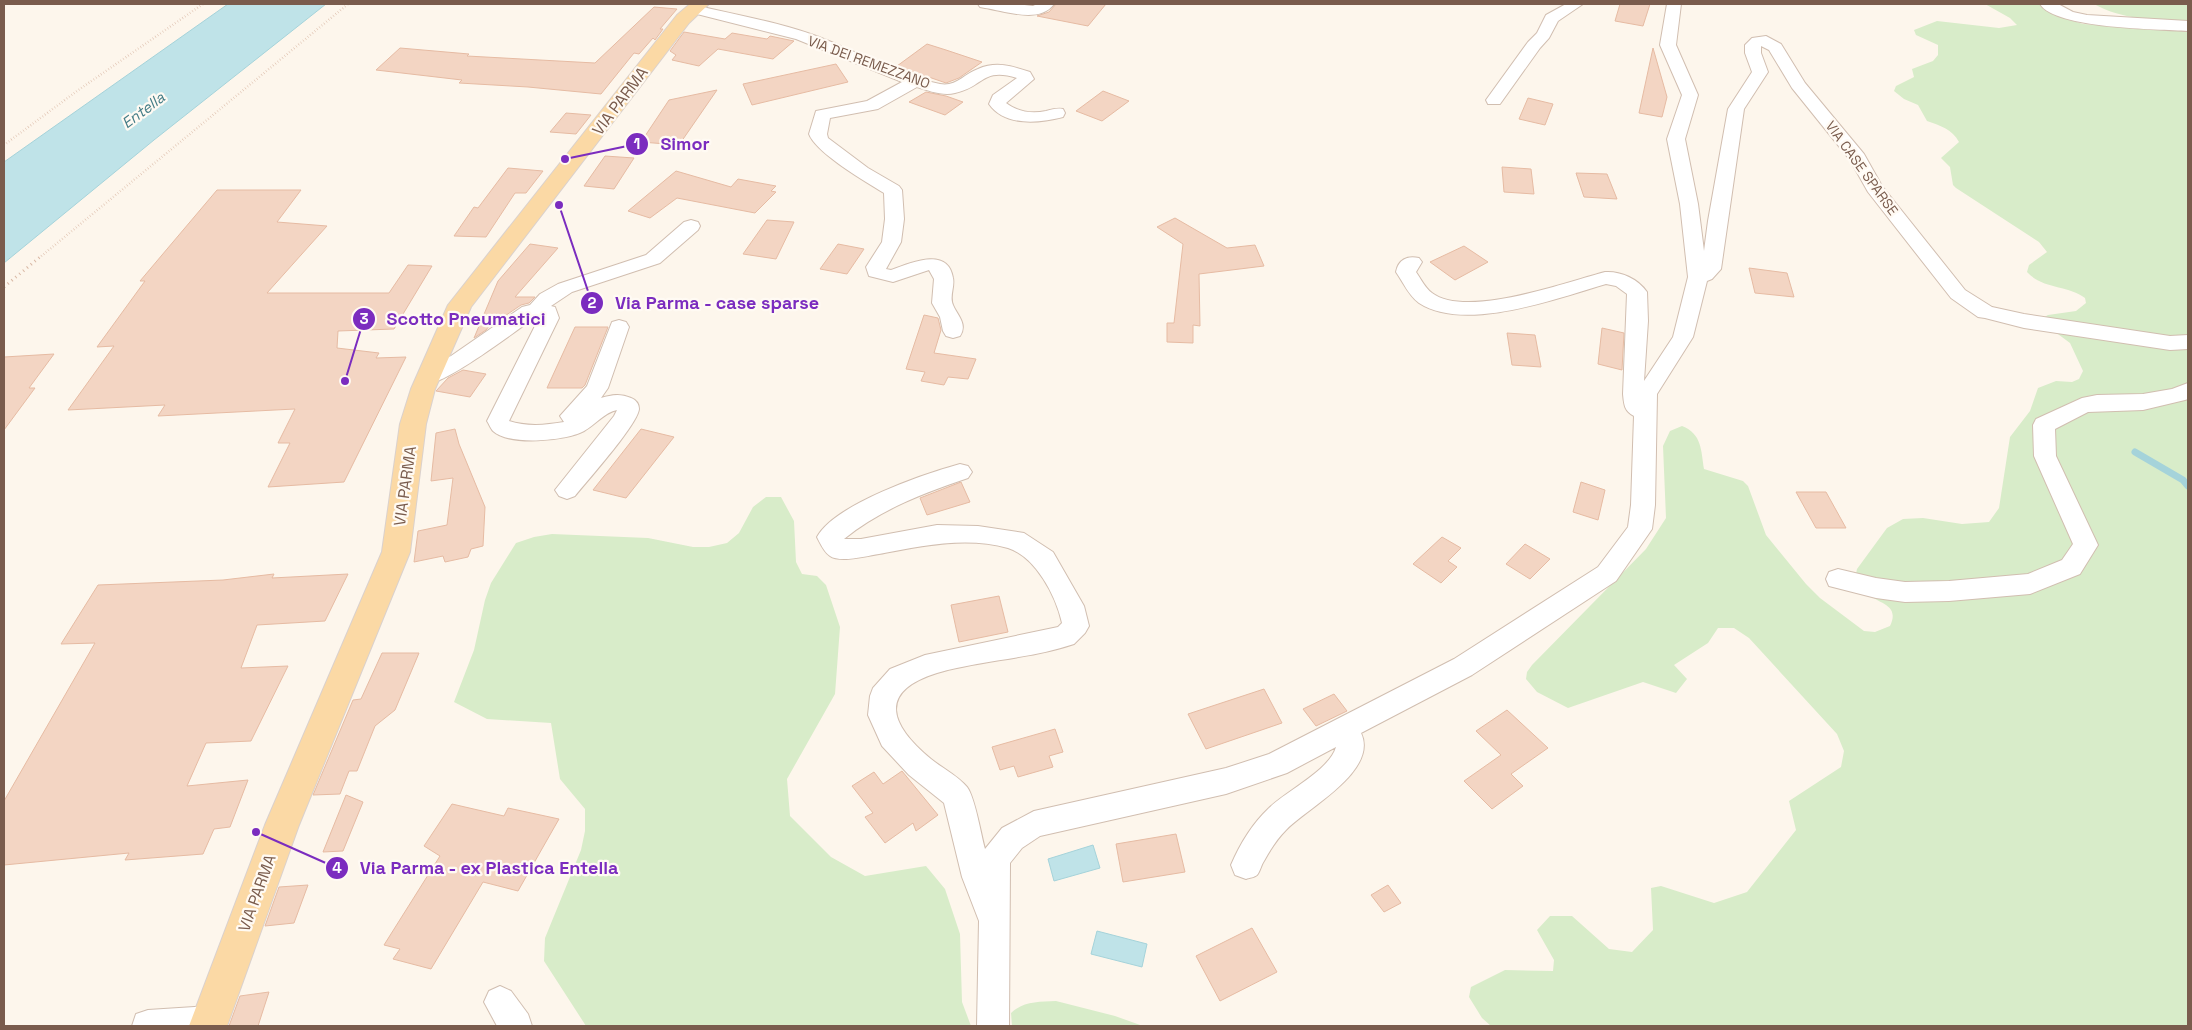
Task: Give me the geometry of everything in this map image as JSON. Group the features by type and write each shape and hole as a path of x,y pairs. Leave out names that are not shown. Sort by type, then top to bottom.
{"main road":[{"name":"VIA PARMA","path":"209,1024 282,826 396,552 413,424 429,376 460,305 683,19 697,6"}],"street":[{"path":"985,4 1035,12 1047,4"},
{"path":"1494,100 1534,44 1544,35 1552,18 1566,12 1576,4"},
{"path":"993,1026 995,859 1012,838 1034,824 1226,781 1277,764 1463,667 1607,574 1640,529 1643,505 1646,392 1655,382 1683,337 1698,277 1689,204 1676,139 1690,95 1668,45 1674,4"},
{"path":"2047,4 2068,15 2087,20 2188,26"},
{"name":"VIA DEI REMEZZANO","path":"697,6 801,36 916,81 949,90 958,87 985,70 1010,69 1024,75 1026,79 999,99 997,104 1001,108 1032,118 1044,118 1057,113"},
{"name":"VIA CASE SPARSE","path":"1698,277 1705,276 1711,269 1713,261 1717,221 1736,109 1760,72 1752,53 1753,45 1757,41 1766,41 1775,47 1798,85 1858,158 1874,188 1958,294 1973,306 1985,312 2024,321 2170,343 2188,342"},
{"path":"916,81 872,104 822,114 818,134 820,140 827,146 862,172 893,190 893,225 890,247 876,267 876,272 894,276 917,265 931,264 939,268 943,276 941,303 951,317 953,331"},
{"path":"536,311 546,298 565,288 652,258 669,247 690,226"},
{"path":"1412,262 1407,266 1406,272 1423,295 1440,304 1454,307 1500,306 1534,300 1605,278 1613,277 1625,282 1637,292 1639,308 1632,390 1636,408 1645,413"},
{"path":"429,376 458,361 529,312 548,312 549,318 498,421 501,426 524,432 552,431 577,426 596,410 610,403 624,403 628,406 625,417 567,490"},
{"path":"552,431 589,399 597,388 619,328"},
{"path":"1838,579 1876,588 1905,592 1949,591 2030,584 2071,567 2086,545 2044,456 2044,425 2082,406 2143,402 2177,395 2188,390"},
{"path":"960,472 908,489 874,504 848,521 829,537 838,549 861,548 937,534 978,535 1015,540 1044,559 1071,606 1076,626 1065,636 934,663 899,676 883,696 882,715 892,737 919,766 957,796 977,877 994,924"},
{"path":"1246,865 1263,833 1281,815 1332,776 1350,753 1351,741 1345,729"},
{"path":"148,1026 209,1024"}],"path":[{"path":"4,146 77,91 203,4"},
{"path":"4,287 348,4"}],"green space":[{"path":"1985,4 2041,4 2070,20 2083,24 2188,31 2188,1026 1491,1026 1482,1018 1469,997 1471,987 1505,970 1553,971 1554,960 1537,930 1550,916 1572,916 1609,949 1632,952 1653,930 1651,888 1661,886 1714,903 1747,892 1796,830 1789,801 1841,767 1844,751 1837,734 1749,638 1734,628 1718,628 1708,643 1674,665 1687,679 1676,693 1643,682 1568,708 1537,692 1526,679 1527,672 1532,665 1646,549 1666,518 1663,446 1670,431 1682,426 1689,429 1699,443 1704,469 1743,481 1748,486 1766,535 1806,584 1820,598 1864,631 1875,632 1890,626 1893,618 1892,613 1890,608 1866,592 1856,574 1857,569 1887,528 1903,519 1923,518 1962,524 1989,522 1999,508 2010,437 2030,411 2038,388 2056,381 2072,382 2079,379 2083,371 2070,343 2039,320 2048,315 2076,311 2086,303 2085,298 2071,291 2040,281 2027,272 2029,265 2047,252 2039,242 1953,185 1950,167 1941,158 1959,142 1949,131 1927,121 1918,105 1904,99 1894,91 1896,86 1914,77 1912,69 1933,61 1938,55 1938,45 1916,35 1914,30 1937,21 1999,28 2017,25 2010,18"},
{"path":"2094,4 2188,4 2188,22 2152,20 2128,16"},
{"path":"766,497 781,497 794,521 796,562 802,574 817,576 826,585 840,627 835,694 787,779 790,816 831,857 865,876 926,866 945,889 960,934 962,1002 971,1026 586,1026 544,961 545,938 581,850 585,831 585,809 560,779 551,723 487,719 454,702 474,650 485,600 491,583 516,543 534,537 552,534 648,538 693,547 709,547 727,543 739,533 753,507"},
{"path":"1056,1001 1115,1016 1143,1026 1012,1026 1011,1013 1021,1006"}],"water":[{"name":"Entella","path":"228,4 326,4 154,140 4,263 4,162"},
{"path":"1093,845 1100,868 1054,881 1048,859"},
{"path":"1097,931 1147,944 1142,967 1091,954"}],"building":[{"path":"1056,4 1106,4 1088,26 1037,16 1049,12"},
{"path":"1620,4 1650,4 1643,26 1615,21"},
{"path":"654,7 677,9 660,29 663,29 655,40 653,38 639,54 634,53 601,94 459,83 462,80 376,70 400,48 469,54 467,56 595,63"},
{"path":"684,32 725,39 732,33 767,39 770,36 794,41 773,59 718,49 699,66 672,60 676,55 670,51"},
{"path":"927,44 982,62 959,78 946,83 897,66"},
{"path":"1653,48 1667,97 1662,117 1639,113"},
{"path":"836,64 848,82 752,105 743,84"},
{"path":"717,90 679,145 641,142 669,100"},
{"path":"1103,91 1129,101 1102,121 1076,111"},
{"path":"926,92 963,102 945,115 909,102"},
{"path":"1528,98 1553,104 1545,125 1519,119"},
{"path":"566,113 591,115 576,134 550,132"},
{"path":"605,156 634,158 614,189 584,186"},
{"path":"1502,167 1531,169 1534,194 1504,192"},
{"path":"508,168 543,171 526,193 515,193 486,237 454,236 474,207 478,208"},
{"path":"676,171 731,187 738,179 776,186 771,191 776,192 755,213 677,198 650,218 628,211"},
{"path":"1576,173 1607,174 1617,199 1584,197"},
{"path":"217,190 301,190 277,222 327,226 267,293 389,293 408,265 432,266 394,329 338,331 337,348 379,353 376,358 406,357 344,482 268,487 290,443 278,443 295,409 158,416 165,405 68,410 114,346 97,347 145,281 140,281"},
{"path":"1175,218 1227,248 1255,245 1264,266 1199,274 1200,326 1193,325 1193,343 1167,342 1167,323 1174,323 1183,244 1157,227"},
{"path":"767,220 794,222 776,259 743,254"},
{"path":"530,244 558,248 515,297 535,297 529,303 521,305 499,320 494,320 486,330 474,338 498,281"},
{"path":"838,244 864,249 847,274 820,269"},
{"path":"1464,246 1488,262 1455,280 1430,262"},
{"path":"1749,268 1787,273 1794,297 1755,293"},
{"path":"924,315 938,318 941,330 934,353 976,359 968,379 948,377 944,385 921,381 925,372 906,369"},
{"path":"575,327 608,327 585,385 582,388 547,388"},
{"path":"1602,328 1624,333 1622,370 1598,364"},
{"path":"1507,333 1535,335 1541,367 1512,365"},
{"path":"54,354 29,388 35,388 4,430 4,357"},
{"path":"463,370 486,374 470,397 436,391 448,378"},
{"path":"455,429 459,444 485,507 483,546 471,549 468,557 445,562 443,556 414,562 418,531 447,525 453,478 431,481 436,433"},
{"path":"641,429 674,437 626,498 593,490"},
{"path":"961,482 970,502 927,515 920,498"},
{"path":"1581,482 1605,490 1598,520 1573,512"},
{"path":"1796,492 1826,492 1846,528 1816,528"},
{"path":"1442,537 1461,548 1448,561 1457,567 1441,583 1413,564"},
{"path":"1525,544 1550,559 1530,579 1506,564"},
{"path":"274,574 272,578 348,574 325,621 257,625 241,668 288,666 251,741 206,743 187,786 248,780 230,827 214,829 203,854 125,860 129,853 4,865 4,801 95,643 61,644 98,585 223,580"},
{"path":"999,596 1008,632 959,642 951,605"},
{"path":"382,653 419,653 395,710 375,726 357,771 349,771 340,794 313,795 353,700 361,699"},
{"path":"1264,689 1282,723 1206,749 1188,714"},
{"path":"1334,694 1347,711 1316,726 1303,709"},
{"path":"1507,710 1548,748 1511,774 1523,786 1492,809 1464,781 1501,755 1476,731"},
{"path":"1055,729 1063,752 1049,756 1053,767 1018,777 1014,766 1000,770 992,747"},
{"path":"902,771 938,815 916,831 913,823 885,843 865,817 873,813 852,786 874,772 883,784"},
{"path":"346,795 363,802 343,851 323,852"},
{"path":"452,804 504,816 508,808 559,819 518,891 483,882 431,969 393,959 400,949 384,945 440,856 424,846"},
{"path":"1176,834 1185,872 1123,882 1116,844"},
{"path":"308,885 294,923 265,926 279,887"},
{"path":"1388,885 1401,903 1384,912 1371,895"},
{"path":"1252,928 1277,972 1220,1001 1196,956"},
{"path":"269,992 258,1026 229,1026 240,996"}],"waterway":[{"path":"2135,452 2183,480 2188,486"}],"place":[{"name":"Simor","path":"565,159"},
{"name":"Via Parma - case sparse","path":"559,205"},
{"name":"Scotto Pneumatici","path":"345,381"},
{"name":"Via Parma - ex Plastica Entella","path":"256,832"}]}
